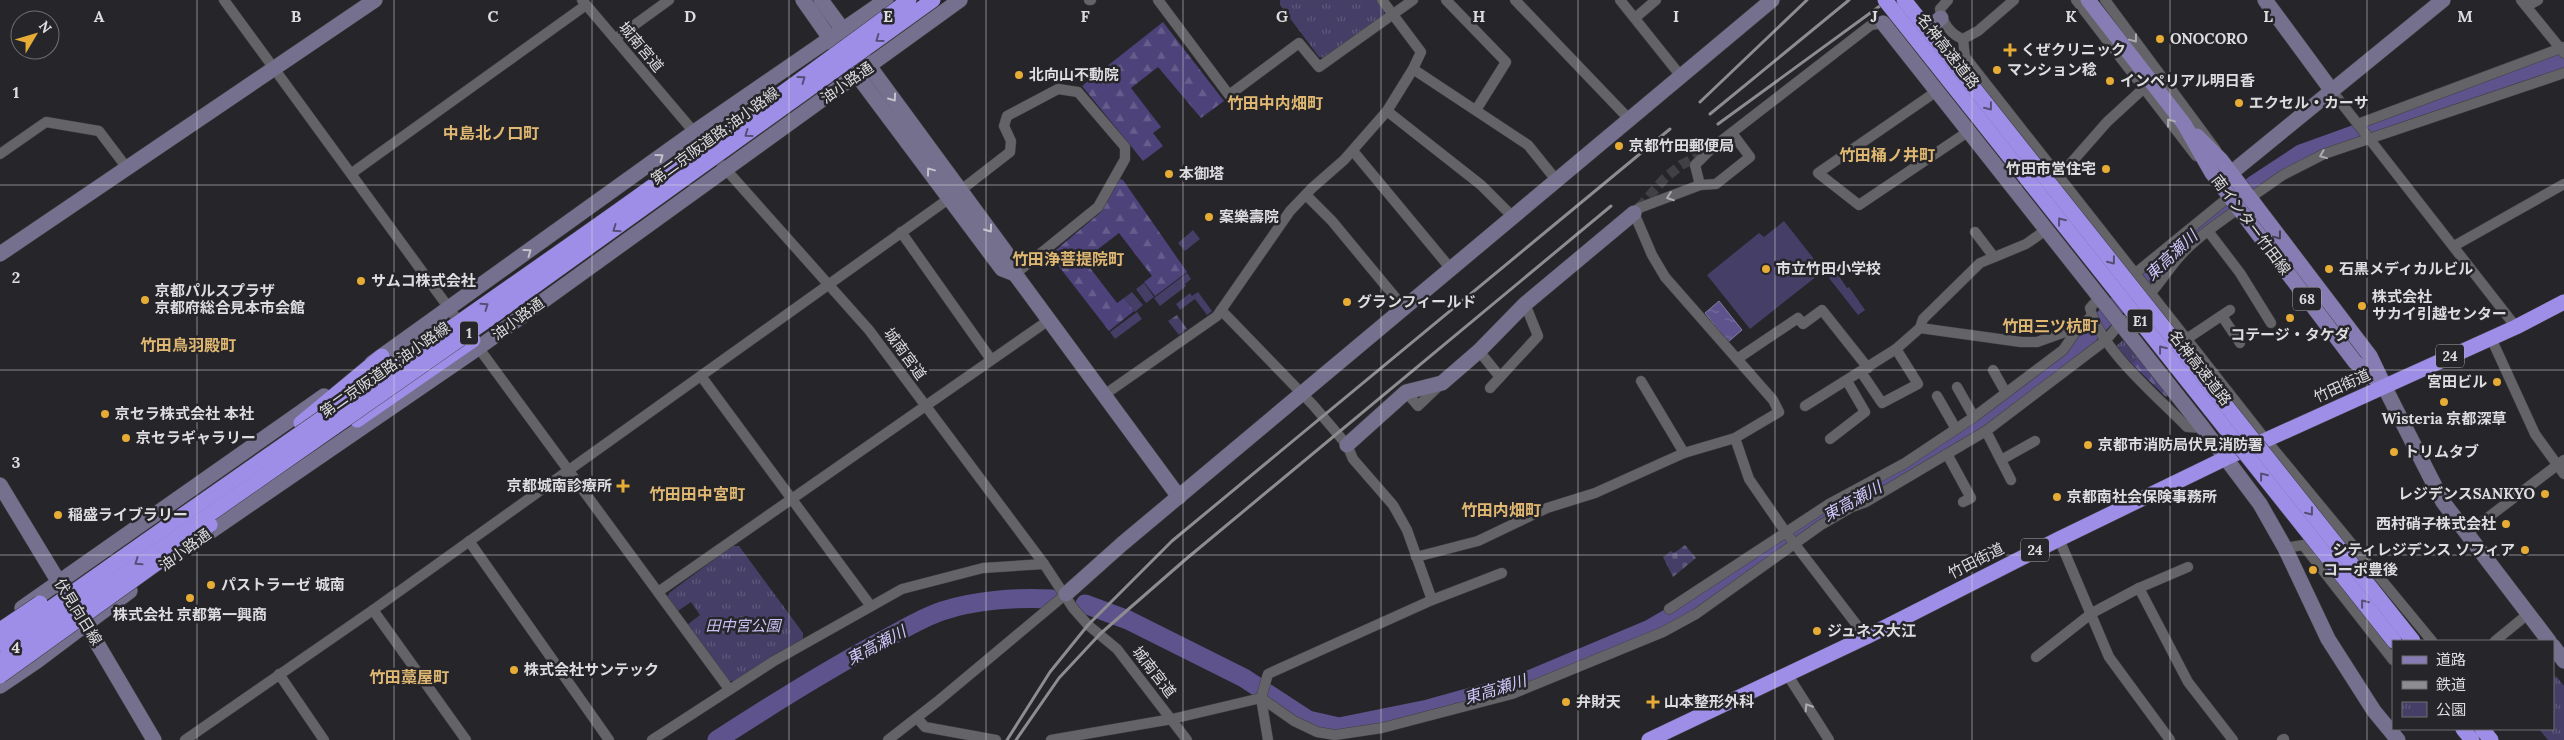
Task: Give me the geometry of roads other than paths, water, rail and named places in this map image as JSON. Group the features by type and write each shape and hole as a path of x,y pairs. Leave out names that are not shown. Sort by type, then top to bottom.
{"highway":[{"name":"第二京阪道路;油小路線","path":"0,644 484,306 732,130 909,0"},
{"name":"第二京阪道路;油小路線","path":"0,661 493,316 933,0"},
{"name":"名神高速道路","path":"1885,0 2393,640"},
{"name":"名神高速道路","path":"1904,0 2412,640"},
{"name":"竹田街道","path":"1649,740 1866,637 2059,538 2226,458 2516,327 2564,302"},
{"path":"0,676 330,437 476,344"},
{"path":"0,630 154,528 301,423 382,356"},
{"path":"2464,730 2472,740"},
{"path":"2483,730 2491,740"}],"main road":[{"name":"南インター竹田線","path":"2088,0 2184,124 2212,173 2239,198 2354,362 2384,386"},
{"name":"南インター竹田線","path":"2184,124 2221,160 2231,173 2239,198"}],"street":[{"path":"0,254 375,0"},
{"path":"615,39 669,0"},
{"path":"803,0 870,66 955,194"},
{"path":"821,0 857,76 1013,262 1015,274 1179,497"},
{"path":"0,623 449,309 694,132 886,0"},
{"name":"油小路通","path":"0,686 181,552 476,344 549,297 960,0"},
{"path":"1158,0 1230,95 1299,44 1319,67 1413,0"},
{"path":"1104,394 1217,316 1285,219 1306,195 1352,151 1387,111 1414,69 1421,52 1382,0"},
{"path":"1446,0 1506,62 1476,110"},
{"path":"1515,0 1628,119"},
{"path":"1620,0 1680,75"},
{"path":"1635,18 1656,0"},
{"path":"888,740 1066,594 1680,75 1772,0"},
{"path":"1948,0 1940,9 1941,18 1957,37 1963,39 1978,31 2014,0"},
{"path":"2076,0 2198,159 2212,173"},
{"path":"2105,0 2212,141 2221,160"},
{"path":"2265,0 2332,91 2516,327"},
{"path":"2231,173 2443,0"},
{"path":"2358,124 2563,50 2524,3 2538,0"},
{"path":"228,1 274,68 449,309 729,689"},
{"path":"352,173 584,3"},
{"name":"城南宮道","path":"584,3 726,169 869,330 1088,625 1117,649 1187,740"},
{"path":"1903,48 1941,18"},
{"path":"1700,185 1695,165 1712,148 1871,25 1883,23 2102,299 2260,504 2285,548 2328,639 2374,711 2398,737"},
{"path":"1963,39 1965,57 2151,290 2266,440 2431,640"},
{"path":"1414,69 1528,145 1556,181"},
{"path":"2203,428 2187,427 2115,353 2093,317 2090,308 2239,198 2324,154 2564,73"},
{"path":"2031,210 2106,122 2144,88"},
{"path":"185,740 373,610 955,194 1010,152 1011,141 1004,126 1006,116 1058,89 1078,92 1125,147 1125,159 1098,207 1015,274"},
{"path":"1937,91 1818,173 1859,206 1969,131"},
{"path":"1387,111 1481,186 1513,217"},
{"path":"0,154 46,122 99,131 127,168"},
{"path":"1347,445 1406,392 1442,383 1478,351 1525,304 1637,211 1700,185 1716,184 1750,157 1732,133"},
{"path":"1352,151 1451,269"},
{"path":"2454,246 2564,184"},
{"path":"1306,195 1332,221 1404,308"},
{"path":"1669,609 1790,537 1821,525 1852,507 1866,502 1986,430 2120,323 2163,275 2239,198"},
{"path":"1416,557 1478,541 1547,508 1596,493 1684,454 1735,438 1779,412 1773,400 1664,277 1652,255 1637,211"},
{"path":"1804,406 1865,370 1896,349 1920,328 1923,319 1980,263 2026,244 2046,230"},
{"path":"2208,231 2240,273 2271,323"},
{"path":"901,232 990,358"},
{"path":"1974,232 1994,257"},
{"path":"1490,388 1538,336 1525,304"},
{"path":"1221,310 1302,394 1347,445 1353,459 1392,506 1407,530 1432,600"},
{"path":"1737,360 1798,318 1803,324 1822,310 1865,370 1882,403 1918,384 1896,349"},
{"path":"2188,338 2226,313 2237,339 2225,341"},
{"path":"1920,328 2021,342 2037,342 2079,327 2093,317"},
{"path":"658,592 990,358 1048,320"},
{"path":"1051,740 1172,719 1261,697 1294,721 1317,732 1334,735 1382,728 1512,694 1671,627 1729,591 1829,504 1905,463 1974,417 2063,350 2079,327"},
{"path":"2490,338 2535,434 2560,462 2564,474"},
{"path":"1478,351 1500,377"},
{"path":"1993,370 2006,393"},
{"path":"701,376 870,606"},
{"path":"1641,381 1684,454"},
{"path":"1830,439 1865,412 1846,381"},
{"path":"2016,385 2027,399"},
{"path":"2384,386 2443,502 2548,640"},
{"path":"1957,387 1974,417"},
{"path":"1938,396 1956,429"},
{"path":"1986,430 2011,480"},
{"path":"1735,438 1749,479 1790,537 1866,637"},
{"path":"2001,460 2035,442"},
{"path":"1947,454 1971,498 1963,502"},
{"path":"2466,534 2560,462"},
{"name":"伏見向日線","path":"0,485 86,624 154,740"},
{"path":"2059,538 2109,657 2170,740"},
{"path":"469,541 609,740"},
{"path":"2285,548 2303,545 2392,659"},
{"path":"652,740 729,689 902,589 983,568 1044,564"},
{"path":"2036,657 2092,614 2139,588 2188,567"},
{"path":"1268,740 1261,697 1268,674 1432,600 1502,573"},
{"path":"2139,588 2188,682 2233,740"},
{"path":"373,610 466,740"},
{"path":"2496,640 2528,614"},
{"path":"2554,647 2564,661"},
{"path":"279,674 324,740"},
{"path":"1788,674 1829,740"},
{"path":"916,718 925,727 996,740"}],"water":[{"path":"1719,301 1742,330 1728,342 1705,313"}],"waterway":[{"name":"東高瀬川","path":"1085,604 1128,620 1244,678 1308,720 1339,727 1428,709 1522,683 1650,629 1705,597 1824,516 1879,487 1976,423 2069,355 2151,270 2185,239 2254,185 2301,154 2564,59"},
{"name":"東高瀬川","path":"717,740 839,664 934,614 955,607 982,602 1025,598 1052,599"}],"tunnel":[{"path":"1639,208 1665,178 1681,165 1702,155"}],"railway":[{"path":"1700,102 1807,0"},
{"path":"1710,114 1849,0"},
{"path":"1718,124 1888,0"},
{"path":"1007,740 1050,672 1088,625 1172,541 1670,129"},
{"path":"1016,740 1059,678 1100,634 1186,559 1611,206"}],"place":[{"name":"ONOCORO","path":"2160,39"},
{"name":"くぜクリニック","path":"2010,50"},
{"name":"マンション稔","path":"1997,70"},
{"name":"北向山不動院","path":"1019,75"},
{"name":"インペリアル明日香","path":"2110,81"},
{"name":"エクセル・カーサ","path":"2239,103"},
{"name":"京都竹田郵便局","path":"1619,146"},
{"name":"竹田市営住宅","path":"2106,169"},
{"name":"本御塔","path":"1169,174"},
{"name":"案樂壽院","path":"1209,217"},
{"name":"市立竹田小学校","path":"1766,269"},
{"name":"石黒メディカルビル","path":"2329,269"},
{"name":"サムコ株式会社","path":"361,281"},
{"name":"京都パルスプラザ 京都府総合見本市会館","path":"145,300"},
{"name":"グランフィールド","path":"1347,302"},
{"name":"株式会社 サカイ引越センター","path":"2362,306"},
{"name":"コテージ・タケダ","path":"2290,318"},
{"name":"宮田ビル","path":"2497,382"},
{"name":"Wisteria 京都深草","path":"2444,402"},
{"name":"京セラ株式会社 本社","path":"105,414"},
{"name":"京セラギャラリー","path":"126,438"},
{"name":"京都市消防局伏見消防署","path":"2088,445"},
{"name":"トリムタブ","path":"2394,452"},
{"name":"京都城南診療所","path":"623,486"},
{"name":"レジデンスSANKYO","path":"2545,494"},
{"name":"京都南社会保険事務所","path":"2057,497"},
{"name":"稲盛ライブラリー","path":"58,515"},
{"name":"西村硝子株式会社","path":"2506,524"},
{"name":"シティレジデンス ソフィア","path":"2525,550"},
{"name":"コーポ豊後","path":"2313,570"},
{"name":"パストラーゼ 城南","path":"211,585"},
{"name":"株式会社 京都第一興商","path":"190,598"},
{"name":"ジュネス大江","path":"1817,631"},
{"name":"株式会社サンテック","path":"514,670"},
{"name":"弁財天","path":"1566,702"},
{"name":"山本整形外科","path":"1653,702"}],"district":[{"name":"竹田中内畑町","path":"1275,103"},
{"name":"中島北ノ口町","path":"491,133"},
{"name":"竹田桶ノ井町","path":"1887,155"},
{"name":"竹田浄菩提院町","path":"1068,259"},
{"name":"竹田三ツ杭町","path":"2050,326"},
{"name":"竹田鳥羽殿町","path":"188,345"},
{"name":"竹田田中宮町","path":"697,494"},
{"name":"竹田内畑町","path":"1501,510"},
{"name":"竹田藁屋町","path":"409,677"}],"park label":[{"name":"田中宮公園","path":"743,626"}]}
